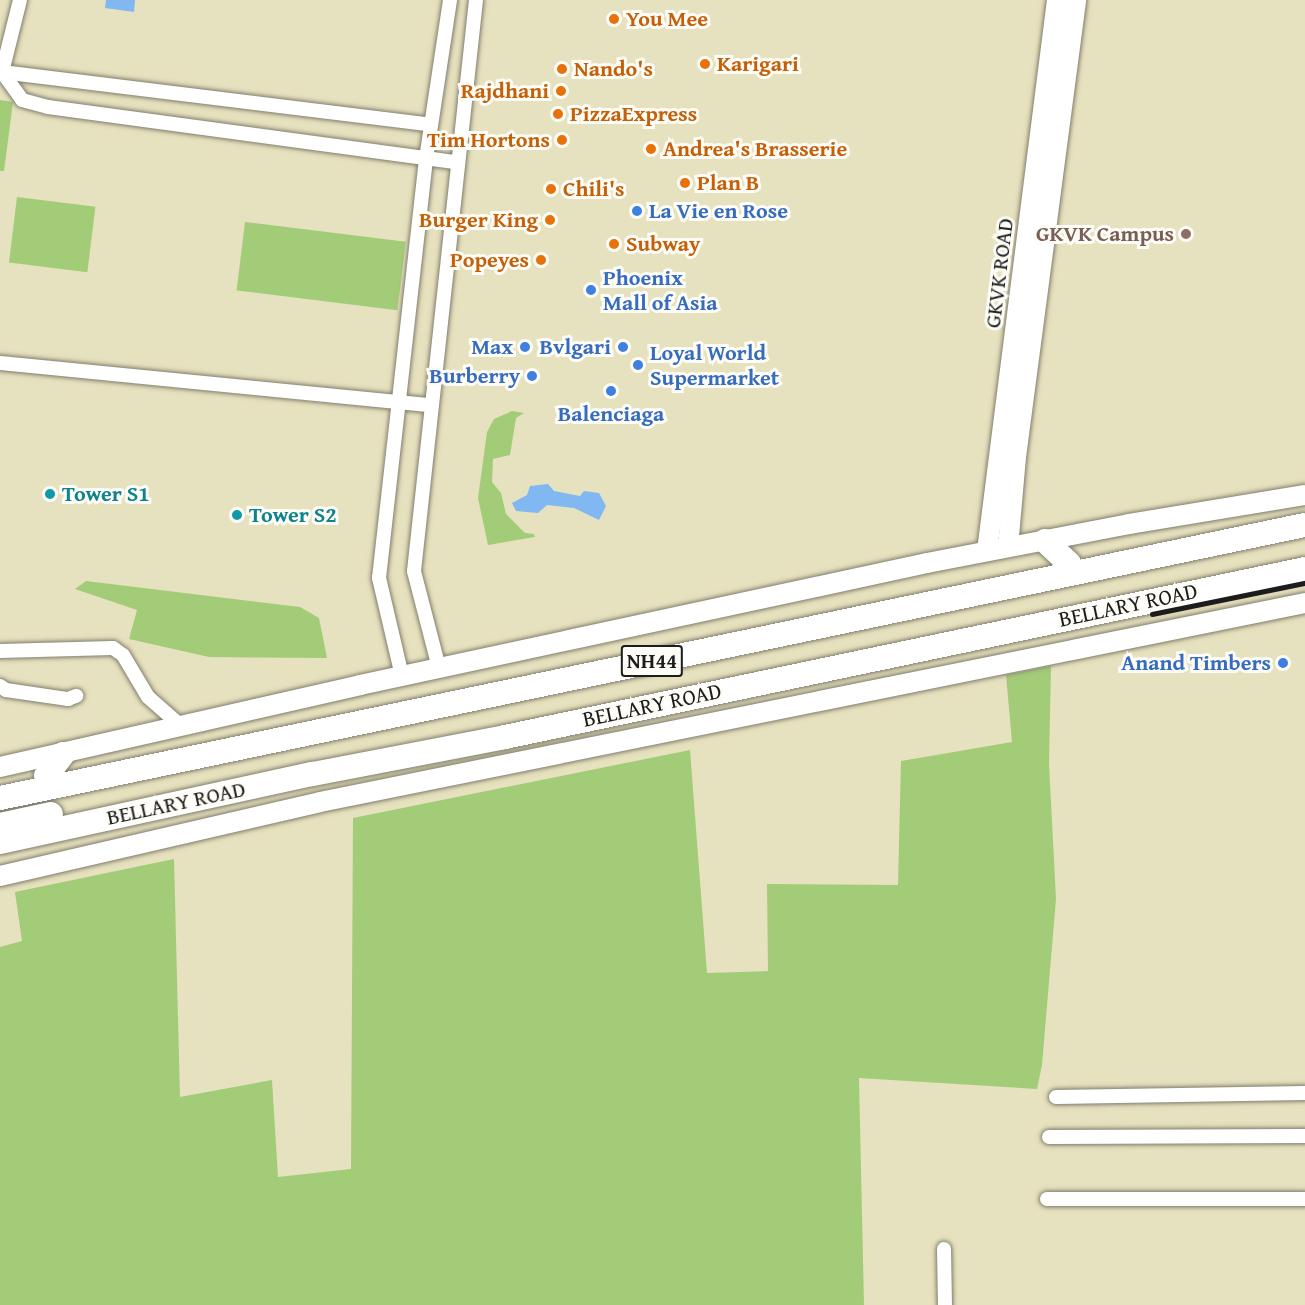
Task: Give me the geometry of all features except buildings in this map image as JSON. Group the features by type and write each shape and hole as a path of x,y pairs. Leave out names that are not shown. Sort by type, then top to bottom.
{"highway":[{"path":"0,786 541,669 1305,514"},
{"name":"BELLARY ROAD","path":"0,798 1305,525"},
{"path":"1045,541 1070,563"},
{"name":"BELLARY ROAD","path":"0,825 1179,579 1305,555"},
{"name":"BELLARY ROAD","path":"0,842 313,774 506,737 1305,568"},
{"path":"46,776 63,754"}],"street":[{"path":"20,0 2,72 22,100 48,106 456,162"},
{"path":"402,676 379,578 426,159 450,0"},
{"path":"439,668 414,571 456,162 476,0"},
{"name":"GKVK ROAD","path":"987,551 1057,0"},
{"name":"GKVK ROAD","path":"1008,548 1016,457 1076,0"},
{"path":"2,72 431,125"},
{"path":"0,363 431,405"},
{"path":"0,767 402,676 987,551 1305,495"},
{"path":"0,876 320,802 1305,603"},
{"path":"0,651 113,648 123,655 148,697 181,726"},
{"path":"0,686 6,690 68,699 76,696"},
{"path":"1056,1097 1305,1093"},
{"path":"1049,1137 1305,1136"},
{"path":"1047,1199 1305,1199"},
{"path":"944,1249 945,1305"}],"green space":[{"path":"0,100 13,102 4,171 0,171"},
{"path":"17,197 95,207 87,272 9,263"},
{"path":"245,222 406,242 397,310 237,290"},
{"path":"512,411 524,413 516,418 510,455 493,459 492,482 501,493 506,514 525,533 534,534 535,537 488,545 478,498 487,432 494,419"},
{"path":"86,581 300,607 319,618 327,658 209,657 129,639 137,610 75,589"},
{"path":"1051,666 1049,764 1056,899 1042,1065 1037,1089 859,1078 864,1305 0,1305 0,947 22,941 15,892 174,859 180,1097 272,1080 278,1177 351,1169 353,818 690,750 707,973 768,971 767,884 898,885 901,761 1012,742 1006,675"}],"water":[{"path":"106,0 135,0 134,12 105,8"},
{"path":"548,484 554,491 580,496 584,491 599,493 606,506 599,520 574,508 547,505 538,513 516,511 512,503 527,495 530,486"}],"railway":[{"path":"1152,614 1305,583"}],"place":[{"name":"You Mee","path":"614,19"},
{"name":"Karigari","path":"705,64"},
{"name":"Nando's","path":"562,69"},
{"name":"Rajdhani","path":"561,91"},
{"name":"PizzaExpress","path":"558,114"},
{"name":"Tim Hortons","path":"562,140"},
{"name":"Andrea's Brasserie","path":"651,149"},
{"name":"Plan B","path":"685,183"},
{"name":"Chili's","path":"551,189"},
{"name":"La Vie en Rose","path":"637,211"},
{"name":"Burger King","path":"550,220"},
{"name":"GKVK Campus","path":"1186,234"},
{"name":"Subway","path":"614,244"},
{"name":"Popeyes","path":"541,260"},
{"name":"Phoenix Mall of Asia","path":"591,290"},
{"name":"Max","path":"525,347"},
{"name":"Bvlgari","path":"623,347"},
{"name":"Loyal World Supermarket","path":"638,365"},
{"name":"Burberry","path":"532,376"},
{"name":"Balenciaga","path":"611,391"},
{"name":"Tower S1","path":"50,494"},
{"name":"Tower S2","path":"237,515"},
{"name":"Anand Timbers","path":"1283,663"}]}
